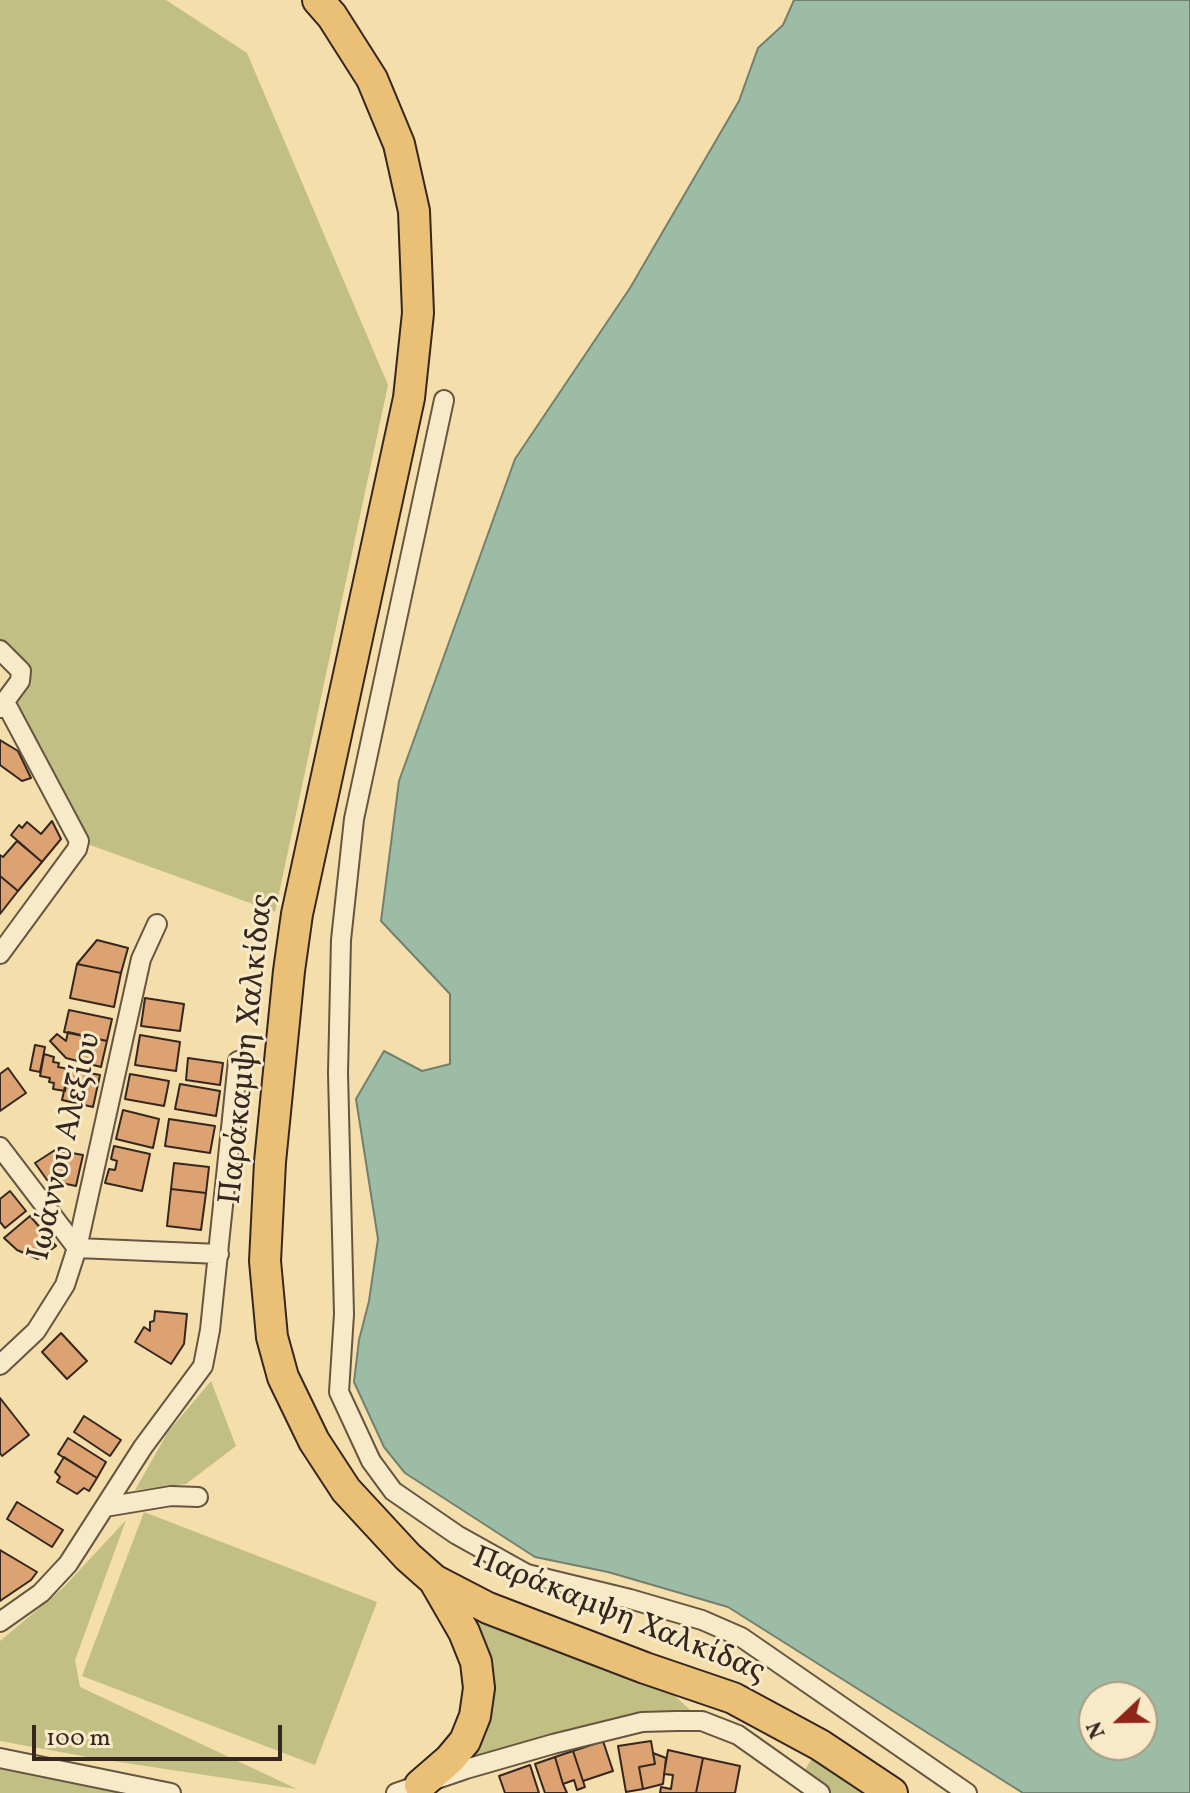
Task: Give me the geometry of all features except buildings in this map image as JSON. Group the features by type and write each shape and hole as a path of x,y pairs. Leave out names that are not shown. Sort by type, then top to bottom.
{"main road":[{"name":"Παράκαμψη Χαλκίδας","path":"318,0 332,16 372,79 399,144 414,211 418,313 407,409 297,914 270,1162 265,1261 266,1299 283,1377 314,1441 346,1490 365,1513 434,1580 488,1608 733,1698 820,1745 892,1793"},
{"path":"408,1789 450,1759 465,1741 475,1716 479,1688 476,1662 464,1632 434,1580"}],"street":[{"path":"444,400 354,819 345,894 338,1073 344,1314 339,1392 371,1461 393,1491 457,1535 527,1574 702,1620 741,1637 967,1793"},
{"path":"0,650 21,671 20,681 2,705 79,841 77,849 0,954"},
{"name":"Ιωάννου Αλεξίου","path":"0,1365 36,1331 65,1285 77,1248 141,959 157,924"},
{"path":"0,1622 41,1593 58,1576 156,1428 203,1366 219,1254 238,1061"},
{"path":"0,1147 8,1171 77,1248 219,1254"},
{"path":"105,1507 171,1496 198,1497"},
{"path":"408,1789 553,1744 642,1722 702,1721 738,1735 820,1793"},
{"path":"0,1758 171,1793"}],"shaded area":[{"path":"0,0 166,0 247,53 388,385 275,912 79,841 5,702 19,681 0,650"},
{"path":"794,0 1190,0 1190,1793 1023,1793 728,1607 608,1572 535,1557 405,1473 384,1447 354,1382 378,1239 356,1099 384,1051 422,1071 450,1064 450,994 381,921 399,781 515,459 630,288 739,101 758,48 783,25"},
{"path":"211,1381 236,1446 186,1484 135,1490 168,1432"},
{"path":"144,1512 377,1602 315,1765 82,1676"},
{"path":"126,1520 75,1660 80,1687 297,1789 0,1741 0,1641 62,1589"},
{"path":"463,1596 645,1668 702,1721 676,1721 466,1769"},
{"path":"820,1745 892,1793 820,1793 800,1778"},
{"path":"0,1758 171,1793 0,1793"}]}
